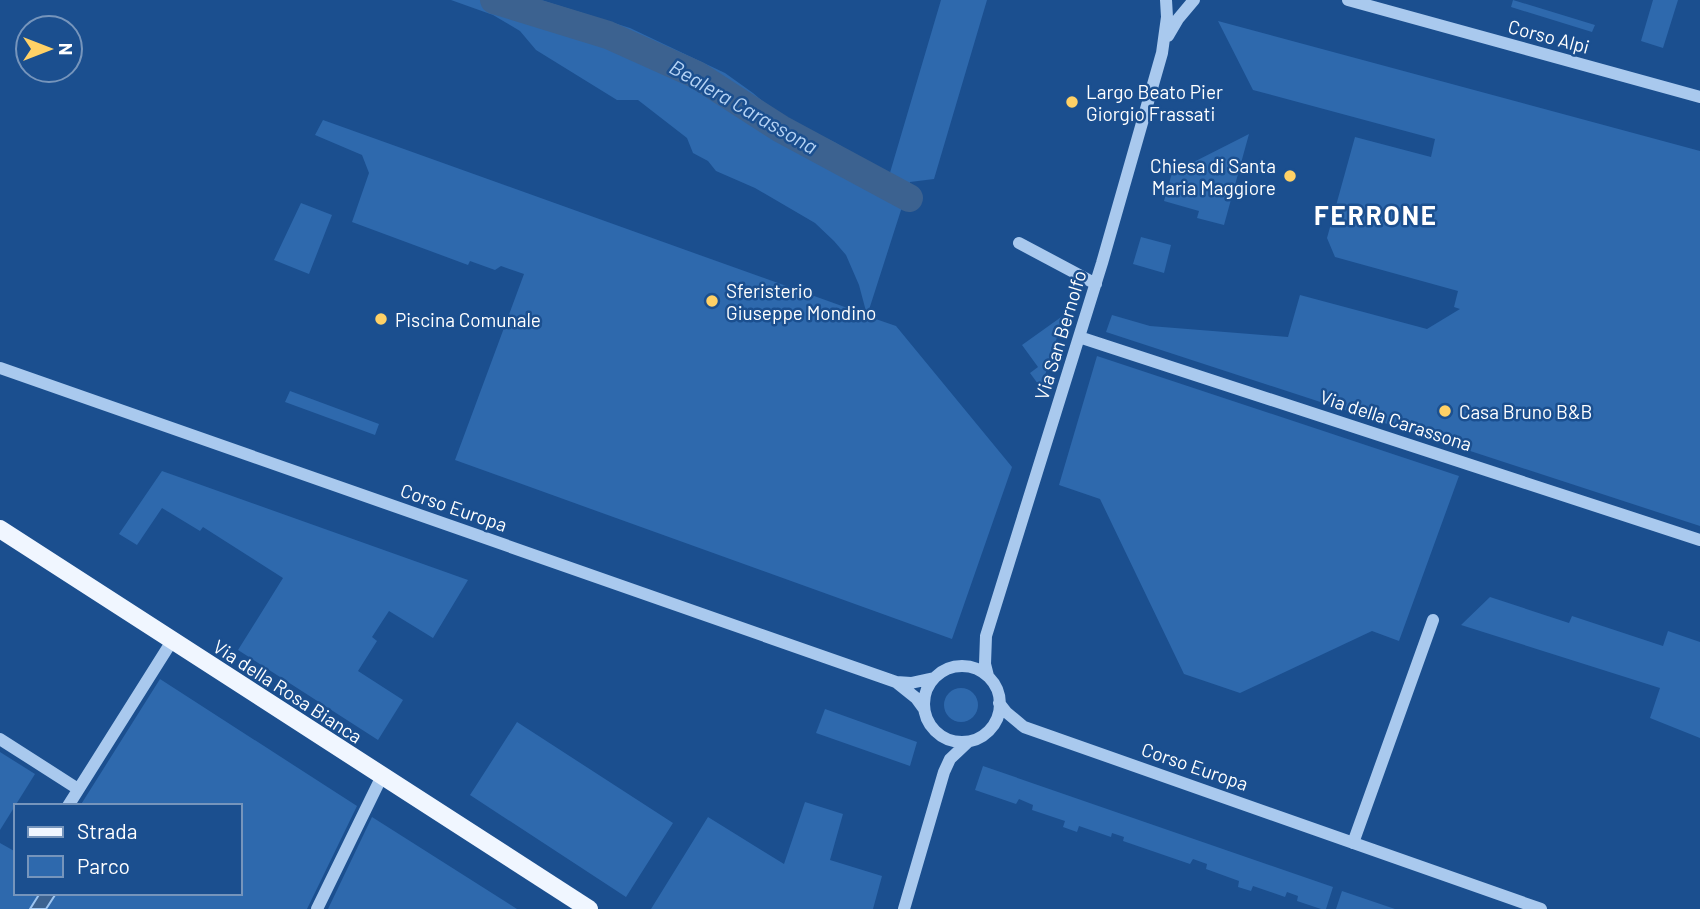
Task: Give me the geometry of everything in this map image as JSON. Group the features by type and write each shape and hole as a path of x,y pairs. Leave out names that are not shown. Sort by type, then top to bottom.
{"main road":[{"name":"Via della Rosa Bianca","path":"0,529 589,909"}],"street":[{"name":"Via San Bernolfo","path":"958,666 978,649 986,636 1096,284 1165,43 1166,0"},
{"name":"Via San Bernolfo","path":"1165,43 1178,19 1194,0"},
{"name":"Corso Alpi","path":"1348,0 1699,93"},
{"path":"1019,243 1096,284"},
{"name":"Via della Carassona","path":"1079,337 1700,540"},
{"name":"Corso Europa","path":"0,368 896,682 911,683 934,678 939,673 958,666"},
{"path":"1353,843 1433,620"},
{"name":"Via San Bernolfo","path":"986,636 985,664 988,676"},
{"path":"69,804 172,641"},
{"path":"958,666 977,669 988,676"},
{"name":"Corso Europa","path":"988,676 996,687 999,703 1024,727 1541,909"},
{"path":"924,709 925,695 934,678"},
{"name":"Corso Europa","path":"896,682 916,698 938,733"},
{"path":"989,731 996,722 999,703"},
{"name":"Corso Europa","path":"968,742 1000,728 1024,727"},
{"path":"938,733 956,742 968,742"},
{"path":"938,733 945,756 944,772"},
{"path":"0,739 78,789"},
{"path":"904,909 944,772 950,759 968,742"},
{"path":"317,909 382,776"}],"green space":[{"path":"451,0 541,0 630,28 725,73 779,115 836,143 889,176 941,0 987,0 934,179 910,182 867,316 896,326 1012,467 952,639 455,460 524,274 501,266 495,270 470,261 468,265 352,222 369,173 362,155 315,135 323,120 867,315 859,285 846,255 815,223 755,188 716,171 708,161 693,153 687,138 638,100 617,100 536,50 520,31 493,15"},
{"path":"1513,0 1595,25 1592,32 1511,7"},
{"path":"1653,0 1678,0 1663,48 1641,41"},
{"path":"1218,21 1700,151 1700,526 1106,332 1112,315 1150,326 1288,337 1300,295 1427,329 1460,309 1454,307 1458,291 1335,257 1327,238 1355,137 1431,157 1435,139 1253,90"},
{"path":"1249,134 1224,225 1197,218 1199,211 1164,201 1172,173"},
{"path":"301,203 332,215 309,274 274,260"},
{"path":"1141,237 1171,245 1164,273 1133,264"},
{"path":"1064,315 1041,388 1030,373 1038,367 1022,345"},
{"path":"1097,356 1459,476 1399,641 1372,631 1240,693 1184,674 1100,499 1059,485"},
{"path":"290,391 379,424 375,435 285,402"},
{"path":"162,471 468,580 433,638 389,611 372,637 377,641 358,671 403,700 378,740 238,650 283,578 203,527 200,531 162,508 137,545 119,534"},
{"path":"1490,597 1569,623 1572,616 1663,646 1668,631 1700,642 1700,738 1650,718 1660,688 1461,625"},
{"path":"160,679 357,806 307,909 0,909 0,843 14,851 14,895 242,895 242,804 81,804"},
{"path":"961,688 973,693 978,705 973,717 961,722 949,717 944,705 949,693"},
{"path":"825,709 917,742 910,766 816,733"},
{"path":"517,722 673,823 626,897 470,795"},
{"path":"0,752 35,774 0,830"},
{"path":"983,766 1333,887 1326,909 1297,901 1298,896 1287,892 1285,897 1253,886 1251,891 1238,887 1239,881 1206,869 1207,864 1193,859 1190,864 1123,841 1124,837 1112,833 1111,837 1079,826 1077,832 1063,827 1065,821 1032,810 1033,805 1019,799 1016,804 975,790"},
{"path":"805,802 843,814 830,860 882,876 873,909 651,909 708,817 784,864"},
{"path":"372,817 517,909 328,909"},
{"path":"1342,891 1395,909 1336,909"}],"shaded area":[{"path":"39,895 55,895 46,909 30,909"}],"waterway":[{"name":"Bealera Carassona","path":"494,0 608,35 697,75 781,129 909,198"}],"place":[{"name":"Largo Beato Pier Giorgio Frassati","path":"1072,102"},
{"name":"Chiesa di Santa Maria Maggiore","path":"1290,176"},
{"name":"Sferisterio Giuseppe Mondino","path":"712,301"},
{"name":"Piscina Comunale","path":"381,319"},
{"name":"Casa Bruno B&B","path":"1445,411"}],"district":[{"name":"FERRONE","path":"1376,214"}]}
